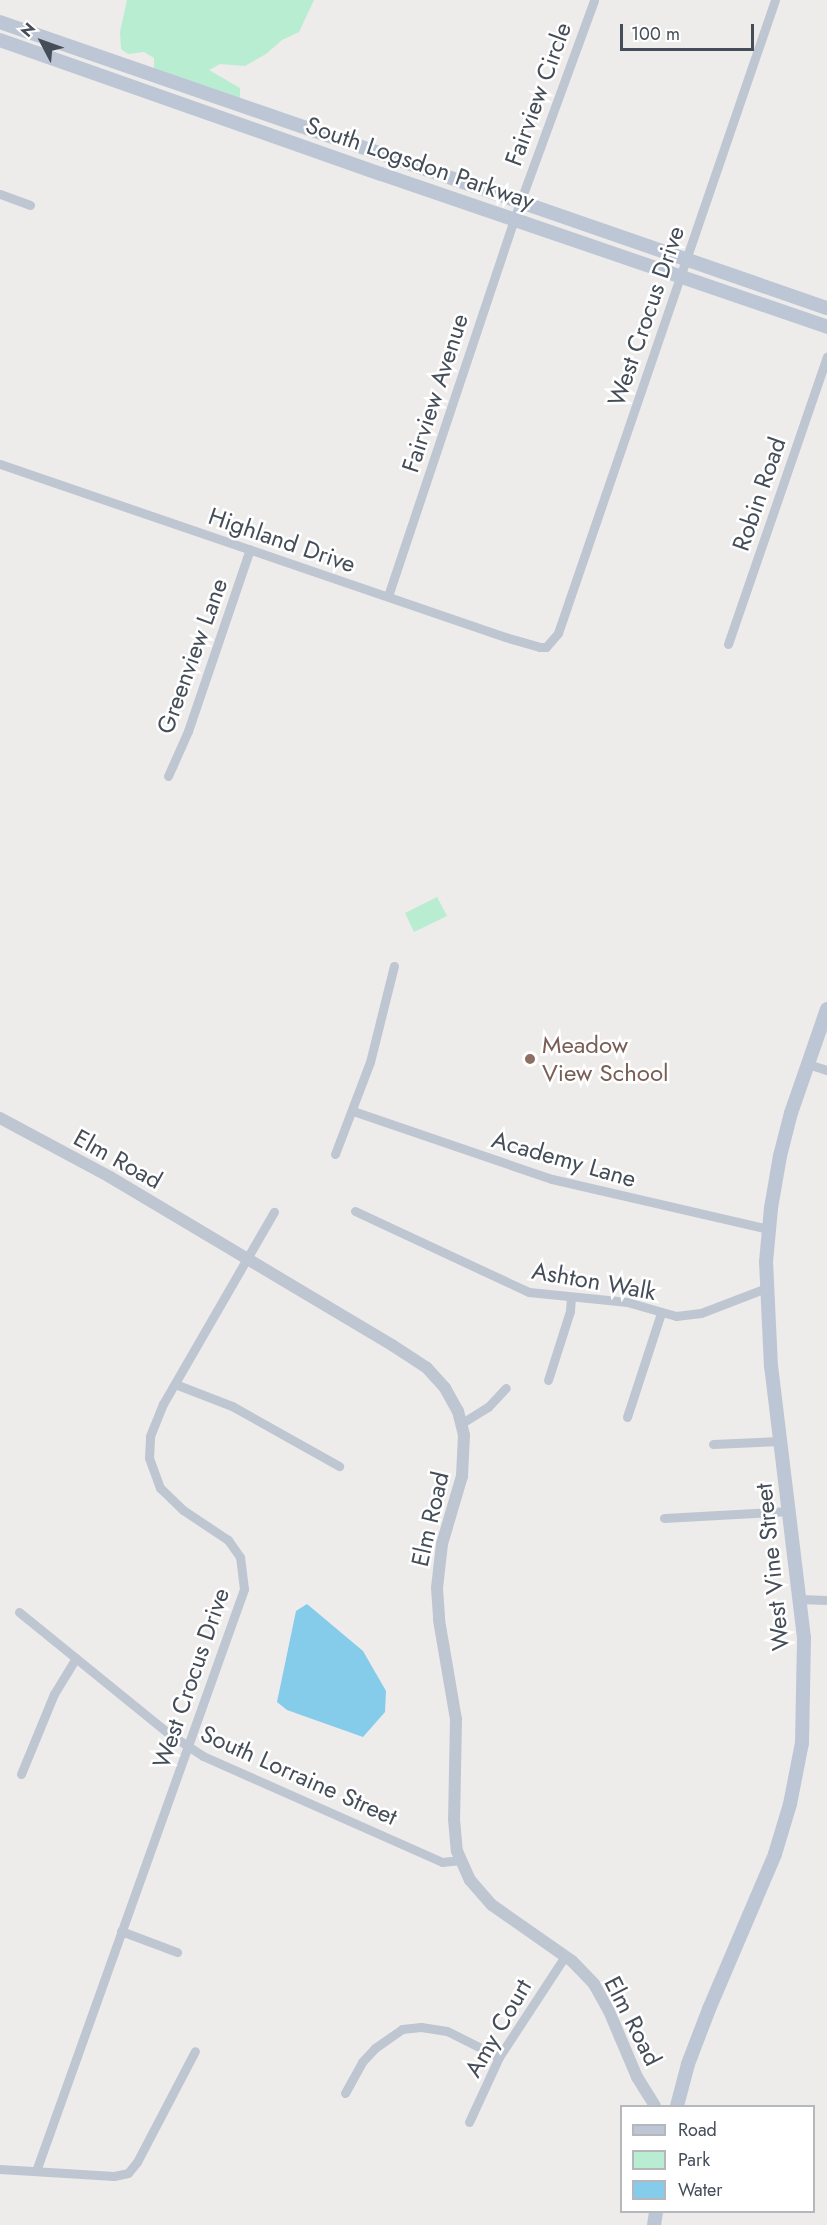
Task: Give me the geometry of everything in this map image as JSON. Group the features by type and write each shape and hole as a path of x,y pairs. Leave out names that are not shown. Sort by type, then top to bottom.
{"main road":[{"name":"South Logsdon Parkway","path":"0,22 686,260 826,306"},
{"name":"South Logsdon Parkway","path":"0,40 342,161 827,327"},
{"name":"West Vine Street","path":"677,2105 688,2064 721,1980 763,1886 790,1804 804,1717 805,1673 800,1599 780,1442 766,1288 768,1229 780,1156 791,1113 827,1009"}],"street":[{"name":"Fairview Circle","path":"520,202 594,0"},
{"name":"West Crocus Drive","path":"551,644 558,633 775,0"},
{"path":"196,108 201,92"},
{"path":"342,161 348,142"},
{"path":"0,194 30,205"},
{"name":"Fairview Avenue","path":"388,596 520,202"},
{"name":"Robin Road","path":"728,644 827,357"},
{"name":"Highland Drive","path":"0,464 540,647 551,644"},
{"name":"Greenview Lane","path":"168,776 188,731 250,549"},
{"path":"335,1154 370,1062 394,966"},
{"path":"808,1064 827,1070"},
{"name":"Academy Lane","path":"353,1111 552,1179 768,1229"},
{"name":"Elm Road","path":"0,1118 110,1177 416,1360 445,1388 462,1423 464,1436 462,1476 442,1544 437,1588 439,1620 456,1719 454,1819 461,1860 470,1880 492,1905 584,1972 602,1997 637,2077 654,2105"},
{"name":"Ashton Walk","path":"355,1211 529,1292 627,1302 676,1316 701,1313 766,1288"},
{"name":"West Crocus Drive","path":"36,2170 242,1601 244,1578 240,1557 228,1540 166,1496 151,1469 148,1448 153,1425 274,1212"},
{"path":"548,1380 570,1311 571,1297"},
{"path":"627,1417 661,1313"},
{"path":"175,1384 232,1406 339,1466"},
{"path":"462,1423 488,1407 506,1388"},
{"path":"713,1444 780,1442"},
{"path":"664,1518 790,1511"},
{"path":"800,1599 827,1600"},
{"name":"South Lorraine Street","path":"19,1612 188,1747 442,1862 461,1860"},
{"path":"21,1774 54,1694 75,1658"},
{"path":"121,1931 177,1952"},
{"name":"Amy Court","path":"469,2122 499,2057 565,1956"},
{"path":"345,2092 369,2055 402,2029 421,2027 447,2031 499,2057"},
{"path":"0,2169 114,2176 128,2173 138,2162 195,2051"}],"green space":[{"path":"127,0 314,0 299,32 282,40 266,54 245,66 220,64 209,70 240,88 240,98 154,69 154,58 144,52 128,54 121,49 120,32"},
{"path":"437,897 447,916 414,932 405,913"}],"water":[{"path":"307,1604 363,1651 386,1691 385,1712 363,1737 287,1710 277,1702 296,1611"}],"place":[{"name":"Meadow View School","path":"530,1059"}]}
